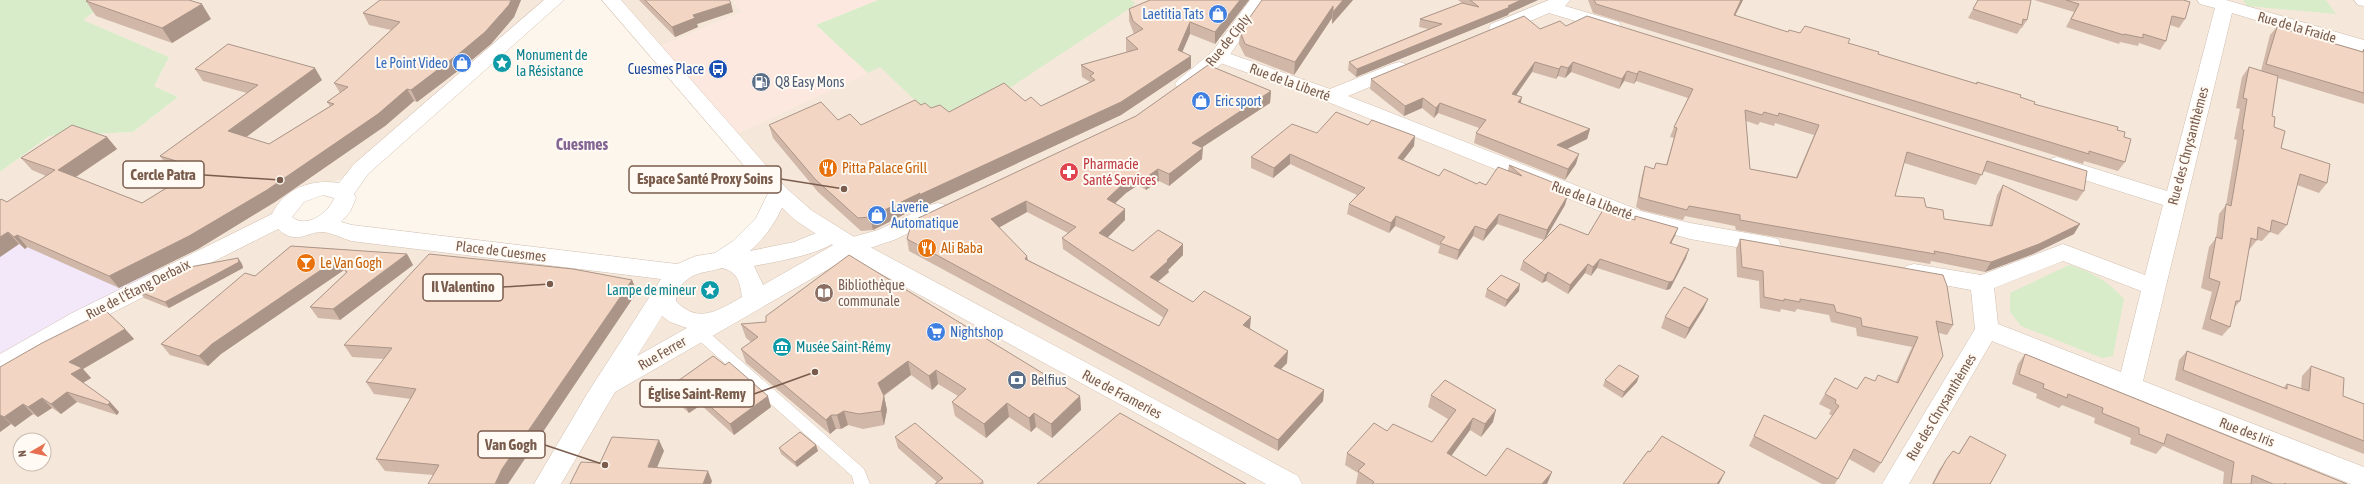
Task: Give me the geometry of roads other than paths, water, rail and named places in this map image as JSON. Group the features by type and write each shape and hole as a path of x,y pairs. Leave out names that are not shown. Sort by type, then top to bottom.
{"street":[{"path":"611,0 778,192 803,215 841,240"},
{"name":"Rue de Ciply","path":"1169,96 1219,56 1259,0"},
{"path":"333,191 361,169 557,1"},
{"path":"1483,34 1557,3 1633,33"},
{"name":"Rue de la Fraide","path":"2216,3 2364,46"},
{"name":"Rue des Chrysanthèmes","path":"2130,386 2174,201 2216,3"},
{"name":"Rue de la Liberté","path":"1219,56 1330,96 1635,217 1690,231 1788,249"},
{"path":"1330,96 1417,60"},
{"path":"2037,158 2174,201"},
{"path":"312,190 333,191 346,199 345,205 339,213 322,224 304,229 294,229 283,224 280,219 285,206 291,201 312,190"},
{"path":"728,261 758,231 768,218 778,192"},
{"path":"841,240 754,299 708,327 674,315 665,304 665,293 668,285 681,273 695,264 728,261 841,240 886,235 956,202"},
{"name":"Rue de l'Étang Derbaix","path":"0,366 80,319 280,219"},
{"name":"Place de Cuesmes","path":"322,224 351,234 681,273"},
{"name":"Rue de Frameries","path":"841,240 1289,484"},
{"path":"1896,269 1982,284 2063,252 2153,287"},
{"path":"728,261 745,269 750,278 754,299"},
{"path":"1982,284 1986,329 2130,386"},
{"name":"Rue Ferrer","path":"547,484 665,293"},
{"name":"Rue Ferrer","path":"607,385 708,327"},
{"name":"Rue des Chrysanthèmes","path":"1895,484 1986,329"},
{"name":"Rue des Iris","path":"2130,386 2364,478"}],"lane":[{"path":"708,327 859,473 862,484"}],"place":[{"name":"Laetitia Tats","path":"1218,14"},
{"name":"Le Point Video","path":"462,63"},
{"name":"Monument de la Résistance","path":"502,63"},
{"name":"Cuesmes Place","path":"718,69"},
{"name":"Q8 Easy Mons","path":"761,82"},
{"name":"Eric sport","path":"1201,101"},
{"name":"Pitta Palace Grill","path":"828,168"},
{"name":"Pharmacie Santé Services","path":"1069,172"},
{"name":"Cercle Patra","path":"280,180"},
{"name":"Espace Santé Proxy Soins","path":"844,189"},
{"name":"Laverie Automatique","path":"877,215"},
{"name":"Ali Baba","path":"927,248"},
{"name":"Le Van Gogh","path":"306,263"},
{"name":"Il Valentino","path":"550,284"},
{"name":"Lampe de mineur","path":"710,290"},
{"name":"Bibliothèque communale","path":"824,293"},
{"name":"Nightshop","path":"936,332"},
{"name":"Musée Saint-Rémy","path":"782,347"},
{"name":"Église Saint-Remy","path":"815,372"},
{"name":"Belfius","path":"1017,380"},
{"name":"Van Gogh","path":"605,465"}],"district":[{"name":"Cuesmes","path":"582,144"}]}
